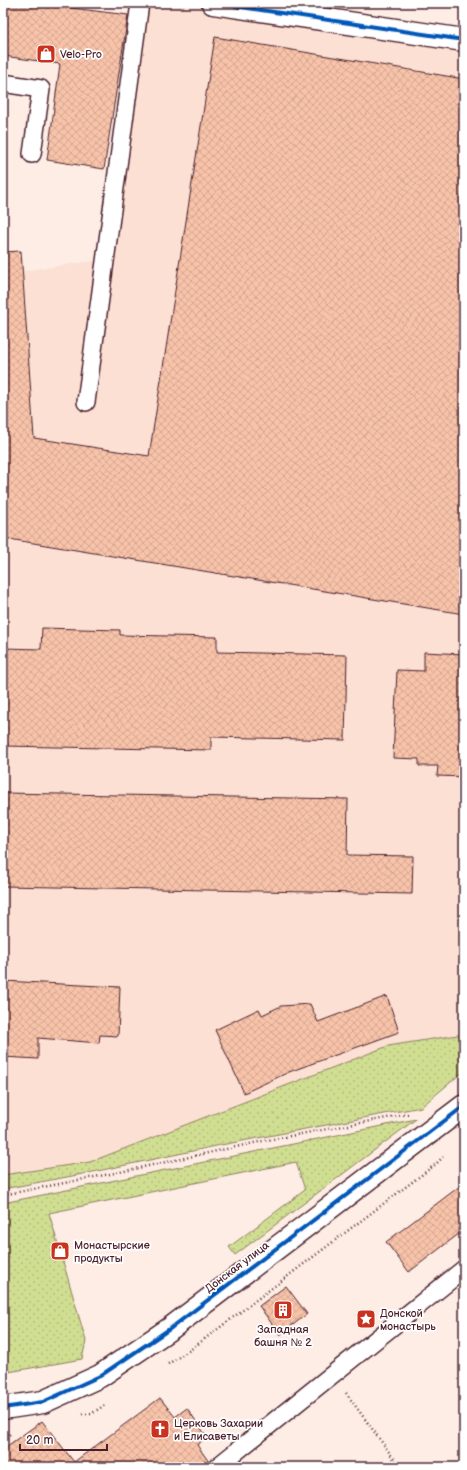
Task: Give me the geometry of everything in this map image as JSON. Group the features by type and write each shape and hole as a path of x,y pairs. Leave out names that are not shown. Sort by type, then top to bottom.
{"street":[{"path":"213,3 464,40"},
{"name":"Донская улица","path":"3,1408 43,1402 100,1376 171,1328 464,1106"}],"lane":[{"path":"86,402 140,3"},
{"path":"3,83 41,89 32,154"},
{"path":"217,1467 464,1269"}],"path":[{"path":"3,1195 120,1172 263,1141 415,1112"},
{"path":"332,1374 400,1467"}],"shaded area":[{"path":"137,3 160,3 464,49 464,1034 388,1046 90,1162 3,1175 3,274 100,260"}],"green space":[{"path":"464,1034 464,1071 421,1107 221,1145 3,1189 3,1175 90,1162 388,1046"},
{"path":"416,1119 235,1255 229,1247 305,1190 296,1162 49,1213 86,1341 82,1359 3,1373 3,1203"}],"building":[{"path":"3,3 31,3 128,15 104,169 47,160 60,64 3,56"},
{"path":"215,37 464,79 464,614 3,538 3,252 21,251 34,438 149,456"},
{"path":"42,628 120,630 120,635 217,637 217,652 347,655 345,740 211,737 211,750 3,746 3,648 41,649"},
{"path":"424,652 464,654 464,777 437,776 438,766 419,766 419,759 393,758 397,670 424,671"},
{"path":"3,793 348,799 347,855 413,856 412,894 3,886"},
{"path":"3,981 120,987 118,1036 100,1035 99,1043 38,1038 38,1059 3,1057"},
{"path":"387,996 399,1032 289,1072 244,1093 215,1030 259,1009 262,1015 281,1006 310,1004 318,1022"},
{"path":"464,1183 464,1230 409,1272 386,1242"},
{"name":"Западная башня № 2","path":"286,1286 307,1314 280,1335 259,1306"},
{"name":"Церковь Захарии и Елисаветы","path":"160,1398 175,1417 187,1408 207,1437 197,1445 209,1462 207,1467 3,1467 3,1449 42,1421 74,1462"}],"cycle path":[{"path":"213,3 464,40"},
{"path":"3,1408 43,1402 100,1376 171,1328 464,1106"}],"place":[{"name":"Velo-Pro","path":"46,54"},
{"name":"Монастырские продукты","path":"60,1251"},
{"name":"Западная башня № 2","path":"283,1310"},
{"name":"Донской монастырь","path":"366,1319"},
{"name":"Церковь Захарии и Елисаветы","path":"160,1429"}]}
